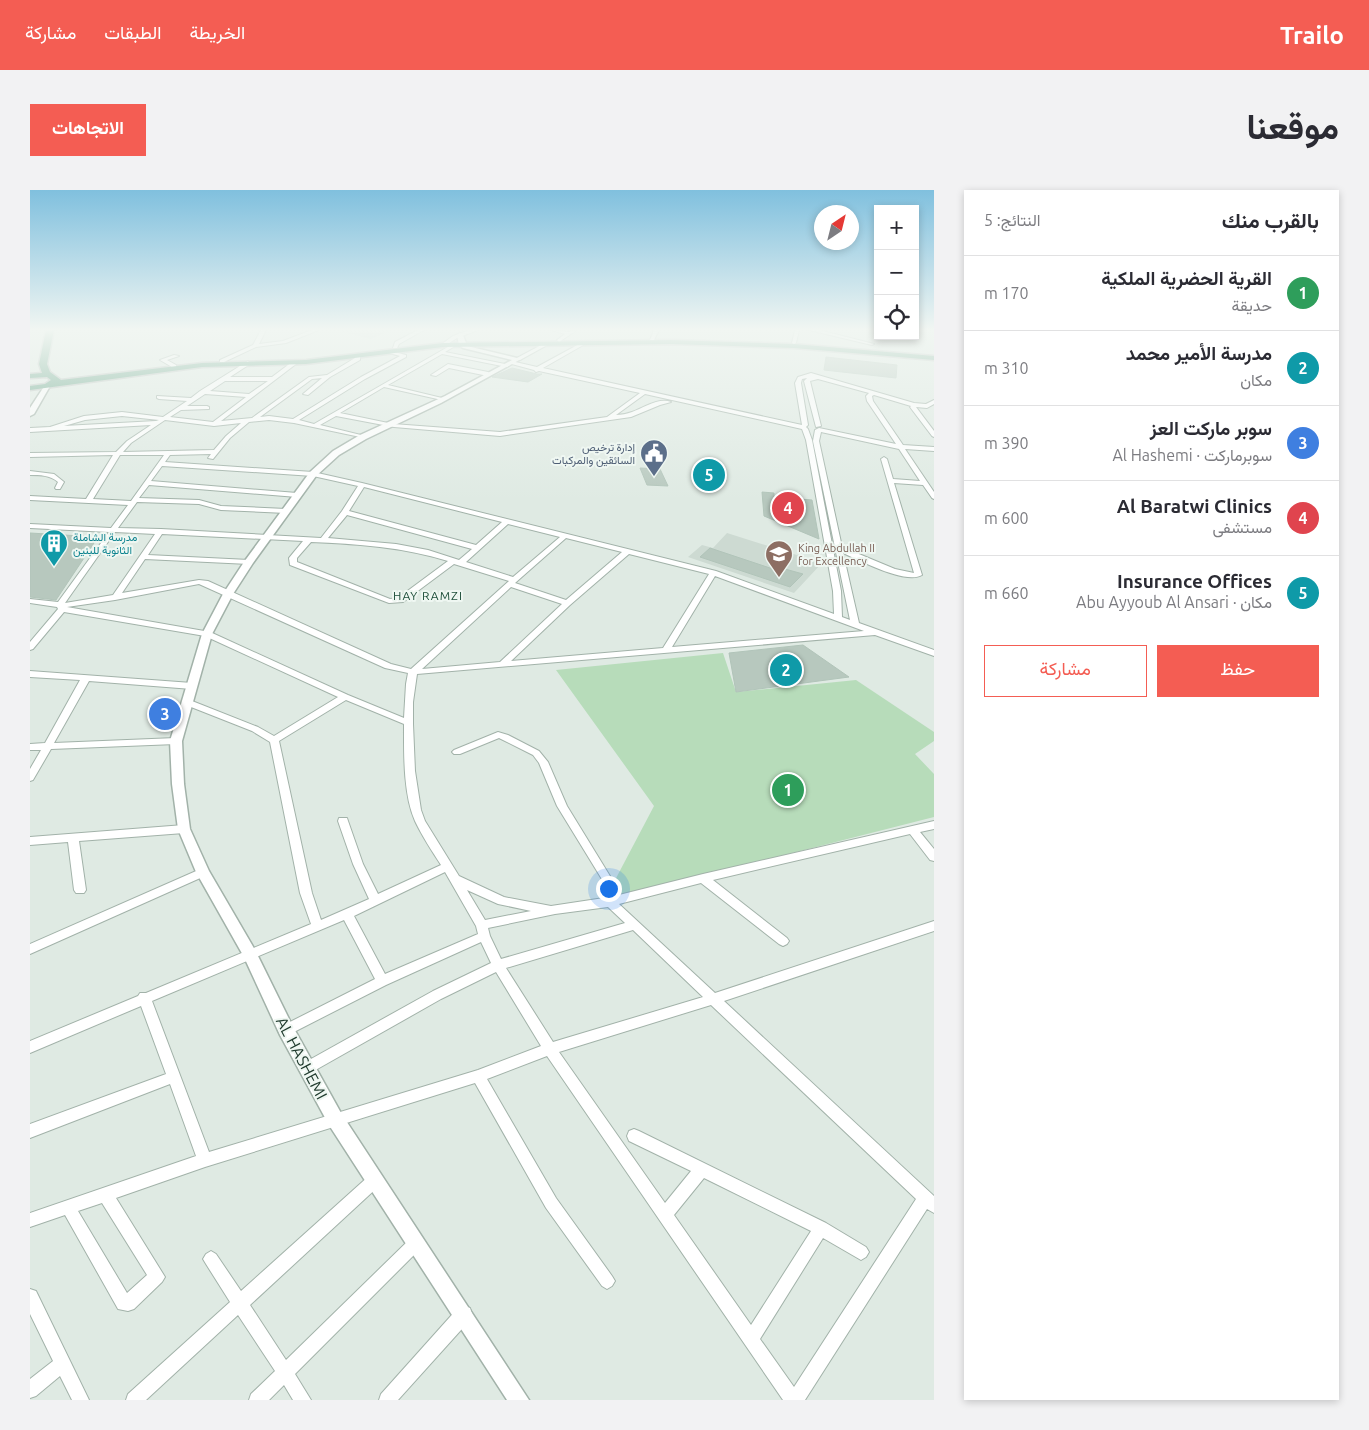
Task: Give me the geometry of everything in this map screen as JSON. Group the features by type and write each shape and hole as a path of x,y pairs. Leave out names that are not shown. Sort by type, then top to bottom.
{"street":[{"path":"30,414 47,386"},
{"path":"88,501 118,453 129,442 211,386"},
{"path":"214,424 263,386"},
{"path":"206,467 214,452 252,419 299,386"},
{"path":"306,394 315,386"},
{"path":"294,421 349,386"},
{"path":"314,426 385,386"},
{"path":"388,386 443,398"},
{"path":"341,452 465,386"},
{"path":"613,386 900,447 934,450"},
{"path":"798,386 804,427 809,440 837,591 838,618"},
{"path":"807,386 819,429 816,439 855,623"},
{"path":"848,386 914,405 926,406 934,402"},
{"path":"849,386 913,407 931,409"},
{"path":"30,400 32,388"},
{"path":"369,388 377,391"},
{"path":"202,392 250,396"},
{"path":"609,418 644,393"},
{"path":"872,394 870,401 934,497"},
{"path":"159,397 191,400"},
{"path":"335,414 392,424 495,434 631,415 659,403 685,402"},
{"path":"96,417 115,406"},
{"path":"913,407 934,435"},
{"path":"179,408 207,408"},
{"path":"50,429 96,417 122,414 214,424 252,419 294,421 363,437"},
{"path":"30,430 157,422"},
{"path":"314,475 341,452 363,437 392,424"},
{"path":"816,439 824,434 839,434"},
{"path":"30,647 61,607 159,464 170,452"},
{"path":"30,455 214,452"},
{"path":"840,548 898,572 911,576 918,575 884,459"},
{"path":"159,464 314,475 362,485 713,573 934,653"},
{"path":"30,473 47,474 59,479 61,482 58,488"},
{"name":"AL HASHEMI","path":"314,475 297,495 249,562 228,594 207,634 189,703 176,741 184,829 203,872 250,954 286,1030 334,1119 519,1400"},
{"path":"890,481 925,483"},
{"path":"146,483 297,495"},
{"path":"323,540 345,512 362,485"},
{"path":"30,498 88,501 199,502 221,508 286,511"},
{"path":"345,512 478,548"},
{"path":"461,564 507,521"},
{"path":"30,526 160,531 396,546 452,561 567,603"},
{"path":"114,598 144,557 160,531"},
{"path":"457,752 498,735 536,753 543,762 562,806 608,881 610,902 930,1203 794,1400 550,1049 498,965 483,930 446,867 415,808 409,723 410,682 413,672 511,582 565,536"},
{"path":"308,540 293,558 293,563 389,601 400,600 452,561"},
{"path":"502,665 567,603 628,551"},
{"path":"144,557 249,562"},
{"path":"666,651 713,573"},
{"path":"61,607 199,582 214,586 388,666 413,672 876,632"},
{"path":"30,601 207,634 345,697 409,723"},
{"path":"30,674 192,686"},
{"path":"30,778 86,678"},
{"path":"274,740 345,697"},
{"path":"189,703 255,729 274,740 306,893 317,925"},
{"path":"30,747 176,741"},
{"path":"343,820 358,864 375,900"},
{"path":"286,1030 483,930 555,910 610,902 703,878 934,825"},
{"path":"30,841 184,829"},
{"path":"912,829 934,857"},
{"path":"74,839 80,890"},
{"path":"30,1047 144,997 347,914 446,867"},
{"path":"30,949 203,872"},
{"path":"703,878 784,941"},
{"path":"454,879 502,901 555,910"},
{"path":"347,914 382,981"},
{"path":"307,1068 437,995 498,965 635,925"},
{"path":"30,1220 205,1160 478,1076 550,1049 713,999 934,926"},
{"path":"144,997 205,1160"},
{"path":"478,1076 551,1204 607,1281"},
{"path":"30,1131 174,1078"},
{"path":"634,1136 821,1228 861,1252"},
{"path":"665,1214 701,1170"},
{"path":"134,1400 375,1180"},
{"path":"68,1207 124,1303 128,1303 157,1276 106,1194"},
{"path":"751,1339 821,1228"},
{"path":"258,1400 416,1243"},
{"path":"211,1259 303,1400"},
{"path":"30,1297 81,1400"},
{"path":"388,1400 464,1314"},
{"path":"30,1390 63,1363"}],"shaded area":[{"name":"King Abdullah II for Excellency","path":"727,533 822,563 794,593 688,557 702,545 713,548"}],"green space":[{"path":"723,653 736,692 856,680 934,732 934,741 915,754 934,774 934,817 604,901 654,806 556,670"}],"building":[{"path":"700,466 709,466 719,484 708,484"},
{"name":"إدارة ترخيص السائقين والمركبات","path":"640,468 660,469 668,486 647,485"},
{"path":"762,492 774,493 774,497 812,500 819,539 764,516"},
{"name":"مدرسة الشاملة الثانوية للبنين","path":"30,533 98,537 56,600 30,597"},
{"name":"King Abdullah II for Excellency","path":"710,548 782,572 785,569 803,574 790,587 700,557"},
{"path":"803,645 849,677 736,692 729,653"},
{"path":"158,709 175,709 172,722 153,718"}],"place":[{"name":"Insurance Offices","path":"709,475"},
{"name":"إدارة ترخيص السائقين والمركبات","path":"654,477"},
{"name":"Al Baratwi Clinics","path":"788,508"},
{"name":"مدرسة الشاملة الثانوية للبنين","path":"54,567"},
{"name":"King Abdullah II for Excellency","path":"779,578"},
{"name":"مدرسة الأمير محمد","path":"786,670"},
{"name":"سوبر ماركت العز","path":"165,714"},
{"name":"القرية الحضرية الملكية","path":"788,790"}],"district":[{"name":"HAY RAMZI","path":"428,596"}]}
